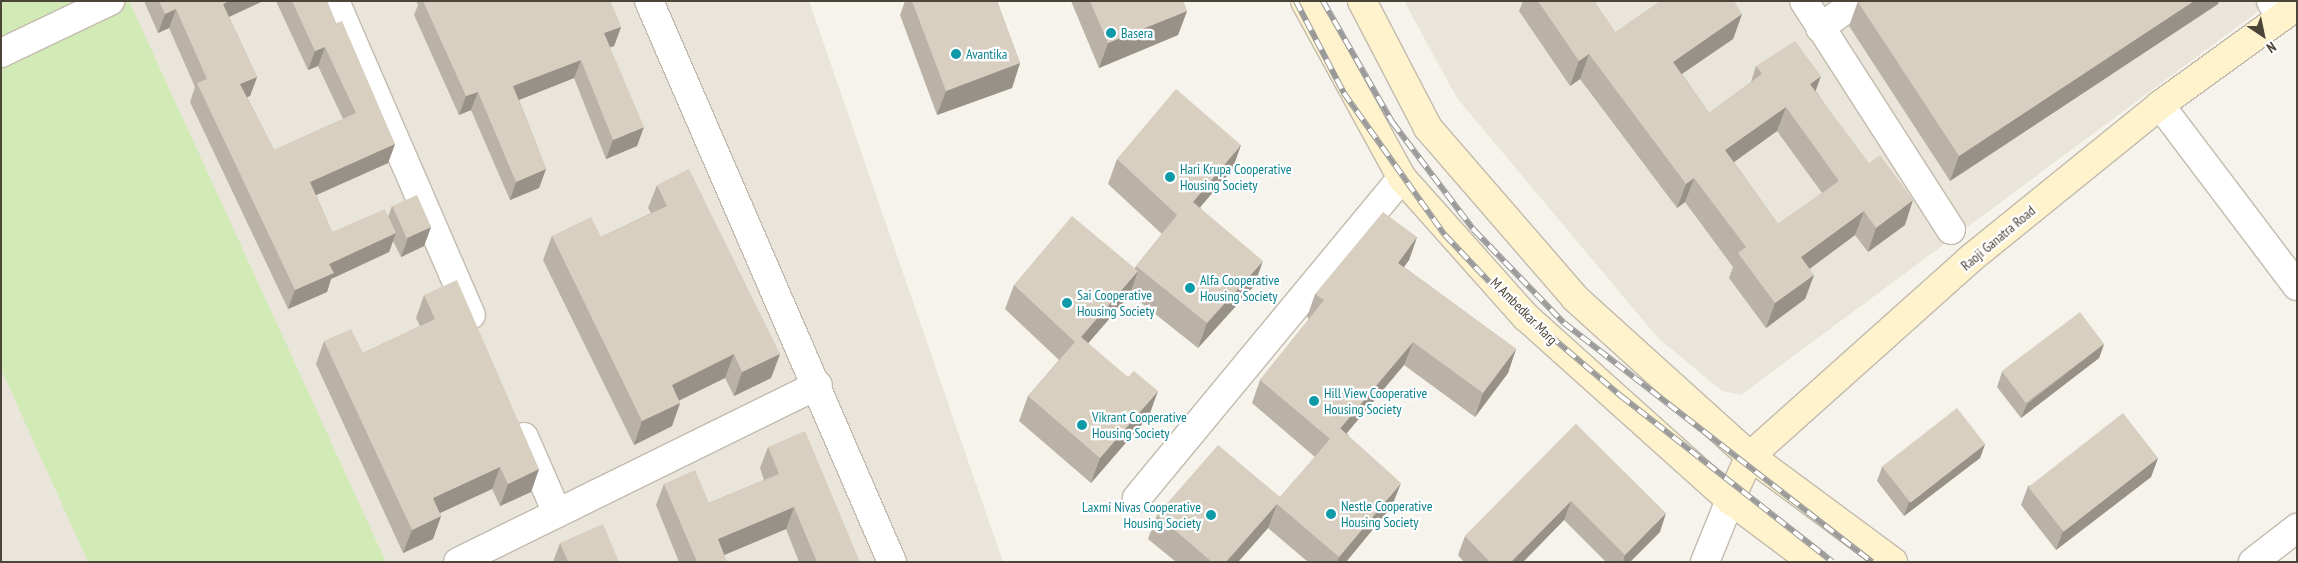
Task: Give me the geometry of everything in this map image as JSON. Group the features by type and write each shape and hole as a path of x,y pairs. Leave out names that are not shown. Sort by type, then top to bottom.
{"main road":[{"name":"M Ambedkar Marg","path":"1305,1 1402,178 1526,317 1730,500 1813,562"},
{"path":"1362,1 1434,135 1575,298 1750,456 1893,562"},
{"name":"Raoji Ganatra Road","path":"1730,500 1750,456 1970,259 2282,8"}],"street":[{"path":"1,53 110,1"},
{"path":"335,1 482,340"},
{"path":"648,1 818,385 892,562"},
{"path":"1804,1 1951,230"},
{"path":"1820,28 1857,1"},
{"path":"2160,105 2297,286"},
{"path":"1137,498 1402,178"},
{"path":"458,562 818,385"},
{"path":"513,413 557,513"},
{"path":"1705,562 1730,500"},
{"path":"2253,562 2297,528"}],"shaded area":[{"path":"1,1 809,1 1003,562 1,562"},
{"path":"1404,1 2272,1 1741,395 1722,391 1658,338 1457,98"}],"green space":[{"path":"1,1 129,1 386,562 88,562 1,369"}],"building":[{"path":"159,1 229,1 223,4 257,77 240,84 274,150 356,113 325,47 315,51 292,1 327,1 336,23 342,21 395,144 310,182 332,232 385,209 396,233 329,264 334,273 295,290 197,83 207,79 176,9 165,14"},
{"path":"423,1 610,1 621,27 604,33 644,127 613,140 581,60 513,86 546,169 516,182 478,92 466,96"},
{"name":"Avantika","path":"912,1 997,1 1020,63 946,91"},
{"path":"1090,1 1183,1 1187,11 1108,43"},
{"path":"1538,1 1594,1 1615,32 1660,1 1734,1 1742,14 1673,62 1709,113 1762,74 1756,66 1795,41 1821,76 1810,84 1869,163 1880,155 1913,200 1876,228 1864,211 1801,257 1814,275 1775,303 1738,253 1746,247 1694,178 1686,184 1589,54 1579,61","holes":["1786,107 1839,181 1778,224 1725,150"]},
{"path":"1858,1 2194,1 1959,156"},
{"path":"1176,89 1241,145 1193,202 1263,261 1207,323 1136,266 1177,215 1117,159"},
{"path":"689,169 780,354 742,372 734,354 672,385 680,403 642,421 552,236 591,217 601,237 667,206 657,185"},
{"path":"417,195 431,227 407,238 392,206"},
{"path":"1383,212 1417,237 1398,263 1516,349 1483,393 1413,342 1340,428 1401,483 1339,557 1277,504 1226,562 1212,562 1157,515 1218,445 1280,497 1330,439 1260,380 1324,300 1315,294"},
{"path":"1072,216 1138,271 1081,337 1128,377 1134,371 1158,391 1100,458 1028,396 1075,342 1014,285"},
{"path":"457,280 539,469 508,484 500,467 433,498 441,516 412,530 324,341 351,329 363,353 435,319 424,295"},
{"path":"2080,312 2104,344 2026,403 2002,371"},
{"path":"1957,408 1985,444 1910,503 1882,466"},
{"path":"2123,413 2158,458 2064,532 2028,487"},
{"path":"1576,424 1666,513 1625,555 1571,501 1511,562 1490,562 1465,536"},
{"path":"805,431 860,562 817,562 794,507 718,539 727,562 697,562 664,484 695,470 709,503 779,474 768,447"},
{"path":"603,524 619,562 568,562 560,543"}],"railway":[{"path":"1296,1 1344,93 1445,235 1500,293 1621,396 1833,562"},
{"path":"1323,1 1393,123 1474,230 1564,323 1872,562"}],"place":[{"name":"Basera","path":"1111,33"},
{"name":"Avantika","path":"956,54"},
{"name":"Hari Krupa Cooperative Housing Society","path":"1170,177"},
{"name":"Alfa Cooperative Housing Society","path":"1190,288"},
{"name":"Sai Cooperative Housing Society","path":"1067,303"},
{"name":"Hill View Cooperative Housing Society","path":"1314,401"},
{"name":"Vikrant Cooperative Housing Society","path":"1082,425"},
{"name":"Nestle Cooperative Housing Society","path":"1331,514"},
{"name":"Laxmi Nivas Cooperative Housing Society","path":"1211,515"}]}
